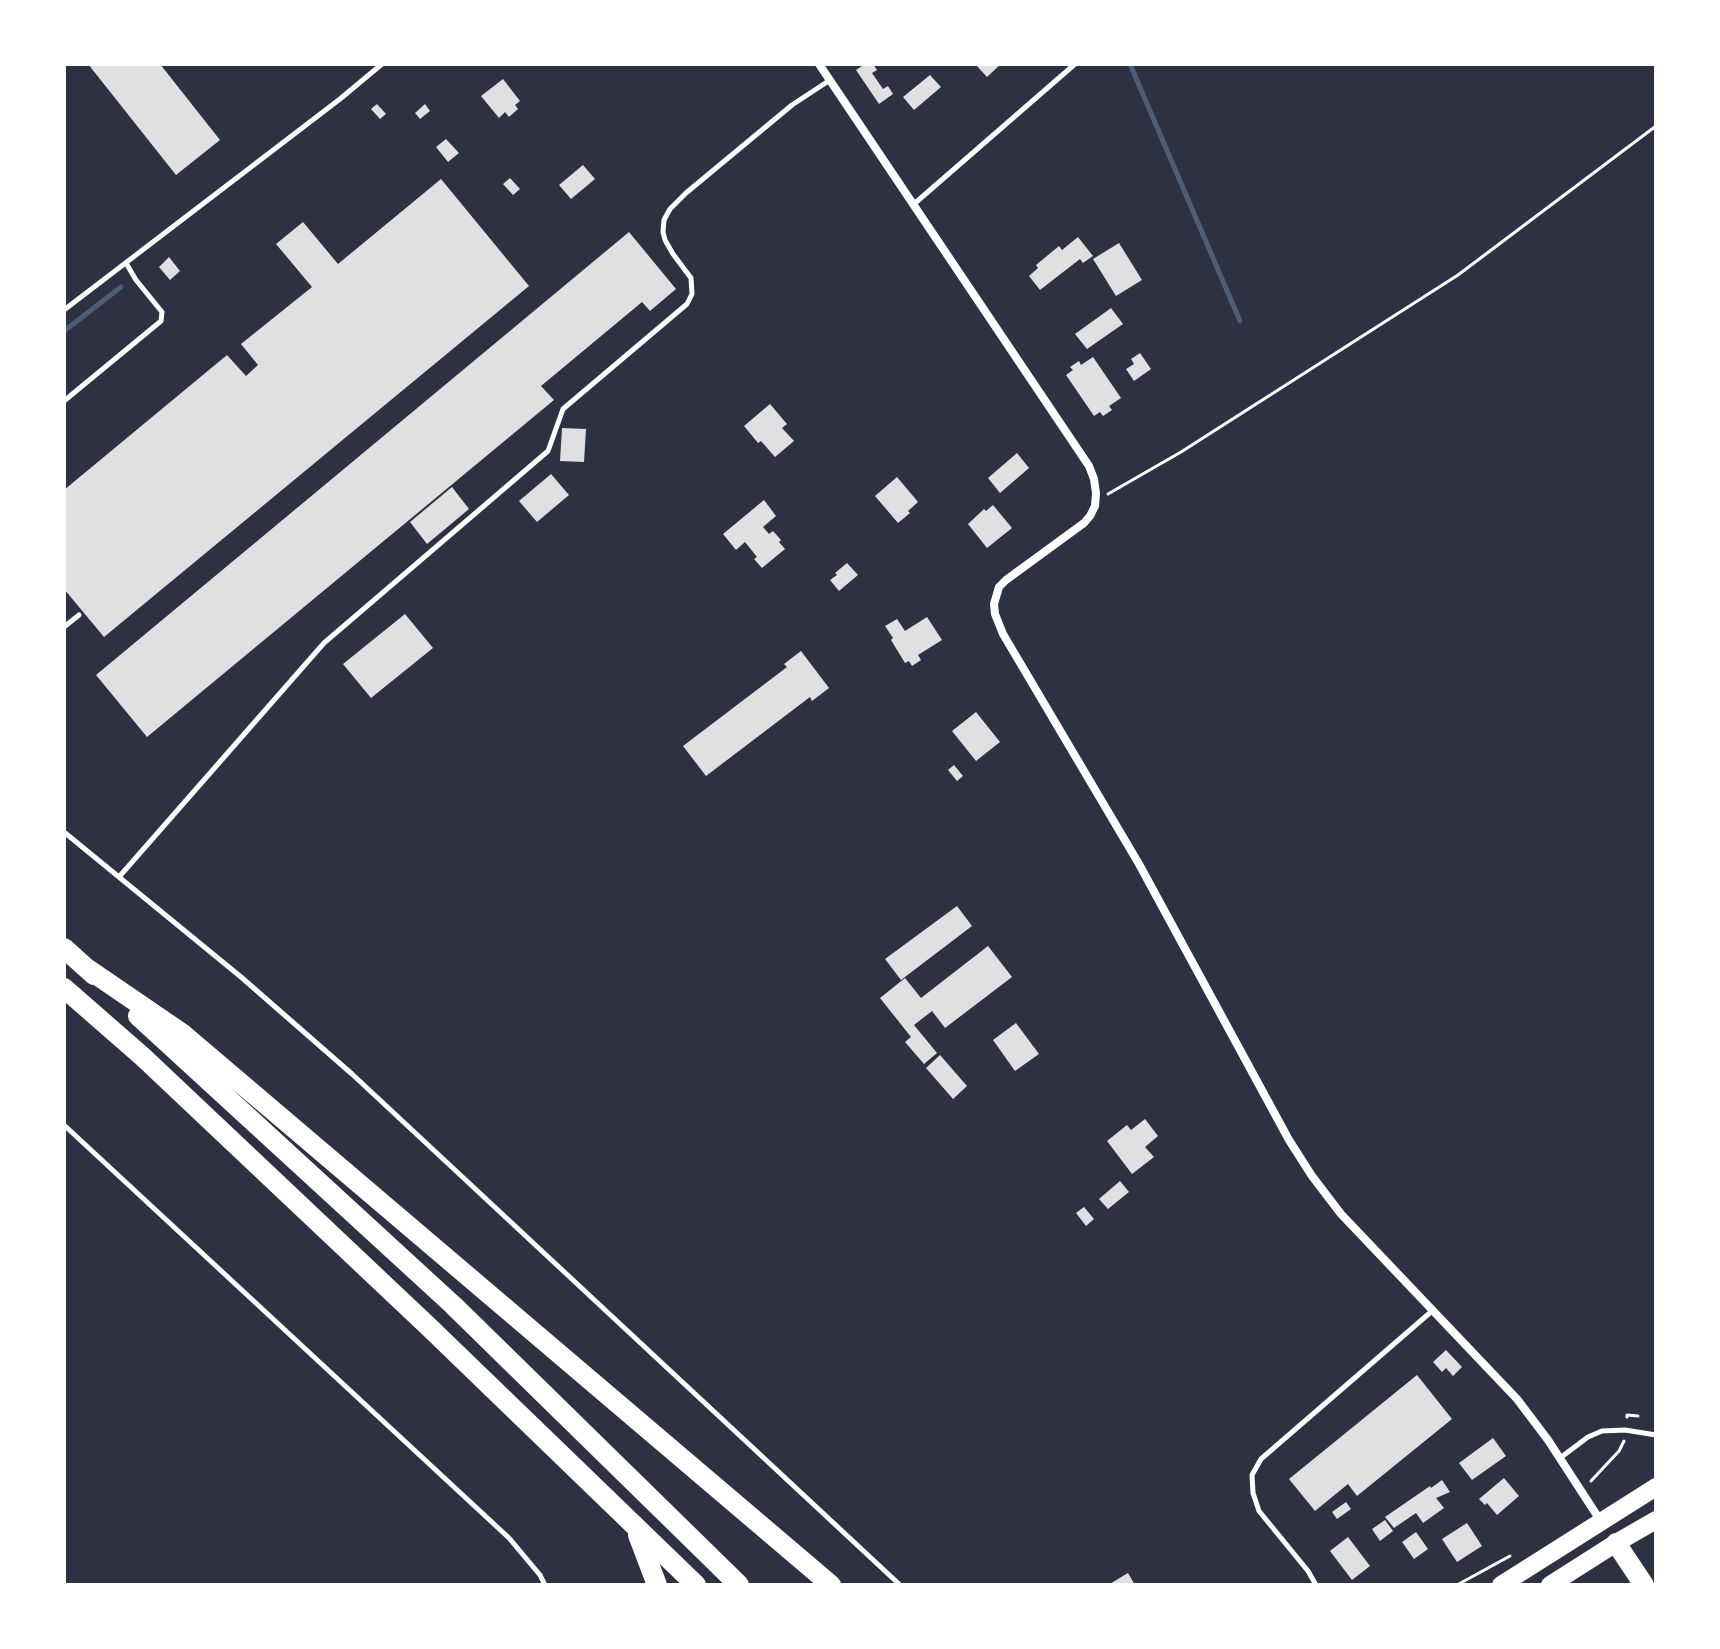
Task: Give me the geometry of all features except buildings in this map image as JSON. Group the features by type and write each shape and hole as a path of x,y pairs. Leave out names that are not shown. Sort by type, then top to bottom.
{"highway":[{"path":"64,948 453,1305 739,1585"},
{"path":"85,967 183,1034 831,1585"},
{"path":"64,988 143,1057 384,1284 696,1585"},
{"path":"630,1521 642,1542 657,1585"},
{"path":"1616,1543 1644,1585"}],"main road":[{"path":"1501,1585 1656,1487"},
{"path":"1600,1520 1616,1543"},
{"path":"1550,1585 1656,1520"}],"street":[{"path":"819,64 1089,466 1096,493 1090,516 999,587 994,604 1003,634 1139,864 1289,1140 1312,1176 1341,1214 1517,1399 1600,1520"}],"lane":[{"path":"64,310 382,64"},
{"path":"913,205 1075,64"},
{"path":"119,877 324,643 548,451 563,409 687,304 692,294 691,278 673,254 663,232 664,220 670,209 792,105 830,80"},
{"path":"64,401 161,321 162,312 126,263"},
{"path":"64,627 79,615"},
{"path":"64,832 241,977 352,1074 900,1585"},
{"path":"64,1125 509,1538 545,1585"},
{"path":"1316,1585 1259,1511 1253,1493 1252,1475 1261,1459 1433,1310"},
{"path":"1560,1458 1576,1445 1609,1430 1656,1435"}],"path":[{"path":"1096,493 1108,494 1181,452 1458,275 1656,126"},
{"path":"1578,1488 1596,1477 1619,1451 1624,1440 1627,1415 1638,1416"},
{"path":"1457,1585 1519,1551"}],"waterway":[{"path":"1130,64 1240,321"},
{"path":"64,331 121,287"}]}
